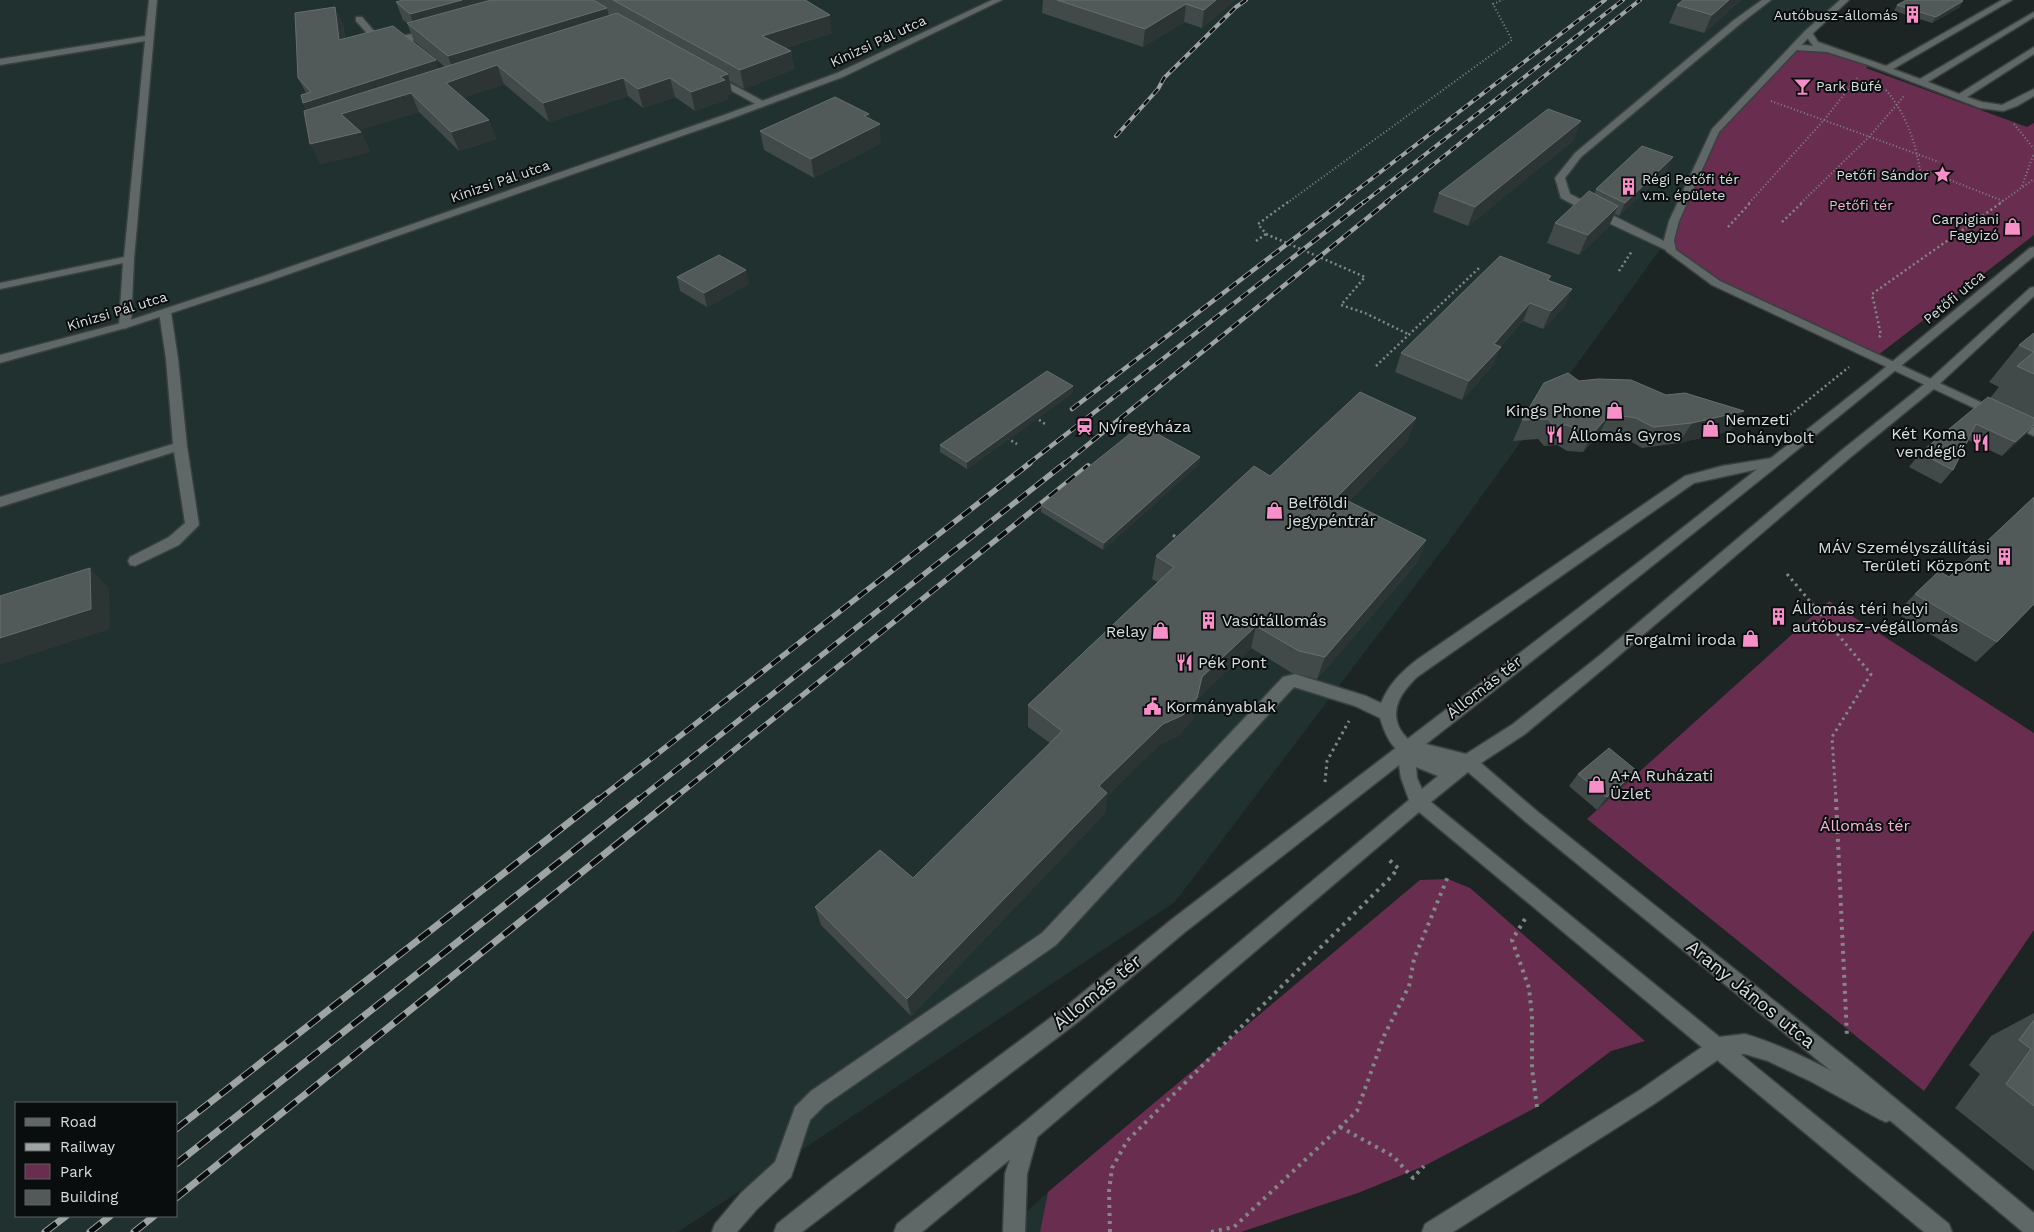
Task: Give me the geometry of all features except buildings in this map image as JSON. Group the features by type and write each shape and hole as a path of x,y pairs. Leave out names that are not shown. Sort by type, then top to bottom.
{"street":[{"path":"125,325 129,258 153,0"},
{"name":"Kinizsi Pál utca","path":"0,359 125,325 164,312 762,104 840,75 998,0"},
{"path":"1670,248 1588,210 1565,196 1560,178 1578,156 1737,22 1766,0"},
{"path":"1845,0 1794,47 1715,131 1674,221 1670,236 1670,248 1673,254 1716,283 2034,432"},
{"path":"1886,69 2008,0"},
{"path":"1920,82 2034,14"},
{"path":"359,19 378,40 407,42 443,30"},
{"path":"1808,33 1815,44 1829,50 1886,69 1980,105 2003,108 2034,92"},
{"path":"0,62 150,38"},
{"path":"1794,47 1829,50"},
{"path":"1959,98 2034,50"},
{"path":"701,70 762,104"},
{"name":"Petőfi utca","path":"1893,367 2034,250"},
{"path":"0,286 129,258"},
{"path":"905,1232 1029,1131 1419,802 1468,762 1519,729 1596,666 1847,453 1931,385 2034,290"},
{"path":"135,561 174,541 192,525 180,446 172,359 164,312"},
{"name":"Állomás tér","path":"785,1232 1076,1010 1178,926 1662,552 1893,367"},
{"path":"0,502 180,446"},
{"path":"1468,762 1455,768 1442,770 1430,768 1419,762 1392,731 1386,713 1395,688 1444,648 1690,479 1772,462"},
{"path":"722,1232 749,1201 783,1169 802,1114 818,1098 1049,939 1284,685 1295,680 1360,701 1386,713"},
{"path":"1406,748 1409,778 1419,802 1719,1047 1941,1232"},
{"name":"Arany János utca","path":"1468,762 1540,824 1849,1073 2034,1228"},
{"path":"1433,1232 1647,1098 1719,1047 1745,1044 1771,1052 1819,1075 1908,1124"},
{"path":"1014,1232 1016,1174 1029,1131"}],"path":[{"path":"1408,334 1365,313 1341,305 1365,277 1266,234 1258,224 1512,40 1494,4 1503,0"},
{"path":"1728,227 1824,120 1860,75"},
{"path":"1885,89 1898,104 1918,154 1921,176"},
{"path":"1782,222 1870,136 1908,92"},
{"path":"1749,94 1939,162"},
{"path":"2013,122 2034,149"},
{"path":"2022,187 2034,153"},
{"path":"1927,171 2003,202"},
{"path":"1786,418 1853,364 1860,350 1881,335 1872,294 2034,179"},
{"path":"1256,241 1266,234"},
{"path":"1619,271 1634,248"},
{"path":"1376,366 1479,268"},
{"path":"1031,415 1044,424"},
{"path":"1004,436 1017,444"},
{"path":"1173,535 1185,543"},
{"path":"1786,574 1871,674 1832,737 1849,1073"},
{"path":"1332,806 1324,779 1327,760 1360,701"},
{"path":"1110,1232 1109,1190 1112,1168 1127,1141 1398,868 1371,842"},
{"path":"1211,1232 1234,1227 1299,1168 1357,1111 1384,1036 1409,986 1414,959 1449,874"},
{"path":"1526,917 1512,940 1529,988 1532,1016 1532,1068 1537,1107"},
{"path":"1340,1127 1393,1156 1413,1178 1424,1166"}],"shaded area":[{"path":"0,0 1840,0 1791,46 1712,130 1667,226 1664,244 1449,541 1175,902 678,1232 0,1232"},
{"path":"1048,1192 1040,1232 1005,1232"}],"green space":[{"name":"Petőfi tér","path":"1799,49 1829,52 1870,64 1866,68 2027,127 2034,123 2034,235 1878,355 1716,282 1674,251 1673,233 1701,168 1719,133"},
{"name":"Állomás tér","path":"1829,601 2034,733 2034,930 1924,1091 1587,819"},
{"path":"1448,879 1470,888 1645,1041 1611,1051 1537,1107 1424,1166 1358,1193 1241,1232 1040,1232 1048,1192 1420,880"}],"railway":[{"path":"1116,136 1158,89 1164,78 1236,7 1246,0"},
{"path":"1340,203 1605,0"},
{"path":"1363,203 1623,0"},
{"path":"1385,203 1640,0"},
{"path":"1072,409 1342,202"},
{"path":"1028,464 1364,202"},
{"path":"1064,464 1387,202"},
{"path":"598,800 1030,463"},
{"path":"638,800 1065,463"},
{"path":"672,800 1088,466"},
{"path":"178,1127 599,799"},
{"path":"178,1162 639,799"},
{"path":"178,1196 673,799"},
{"path":"45,1232 65,1217"},
{"path":"90,1232 109,1217"},
{"path":"134,1232 153,1217"}],"place":[{"name":"Autóbusz-állomás","path":"1912,15"},
{"name":"Park Büfé","path":"1802,86"},
{"name":"Petőfi Sándor","path":"1943,175"},
{"name":"Régi Petőfi tér v.m. épülete","path":"1628,187"},
{"name":"Carpigiani Fagyizó","path":"2013,227"},
{"name":"Kings Phone","path":"1615,410"},
{"name":"Nyíregyháza","path":"1084,426"},
{"name":"Nemzeti Dohánybolt","path":"1711,428"},
{"name":"Állomás Gyros","path":"1555,435"},
{"name":"Két Koma vendéglő","path":"1980,442"},
{"name":"Belföldi jegypéntrár","path":"1274,511"},
{"name":"MÁV Személyszállítási Területi Központ","path":"2004,556"},
{"name":"Állomás téri helyi autóbusz-végállomás","path":"1778,617"},
{"name":"Vasútállomás","path":"1208,620"},
{"name":"Relay","path":"1161,631"},
{"name":"Forgalmi iroda","path":"1750,639"},
{"name":"Pék Pont","path":"1184,662"},
{"name":"Kormányablak","path":"1152,706"},
{"name":"A+A Ruházati Üzlet","path":"1596,784"}]}
